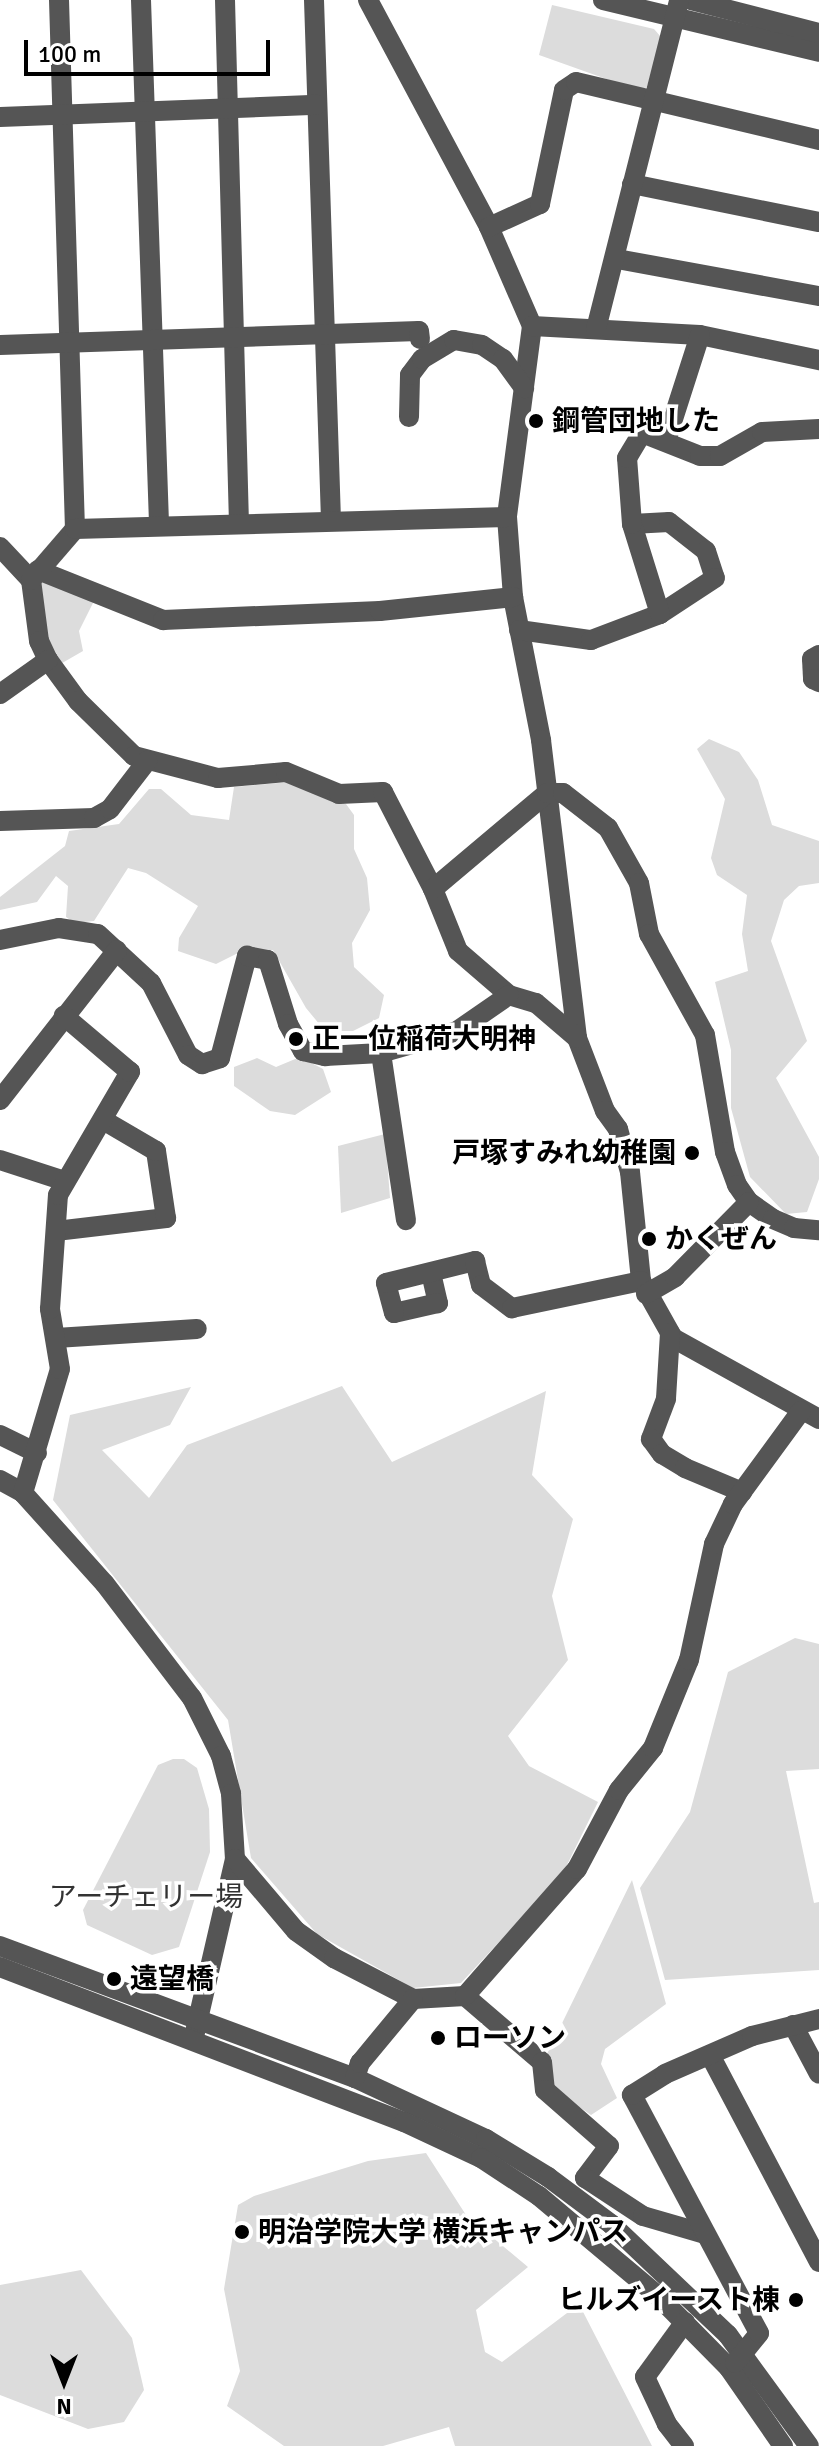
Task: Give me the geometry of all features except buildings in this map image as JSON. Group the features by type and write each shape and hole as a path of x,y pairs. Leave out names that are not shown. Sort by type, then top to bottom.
{"street":[{"path":"59,0 75,529 34,575 39,641 48,660 78,701 134,756 218,778 286,772 339,794 383,792 433,889 458,951 509,995 536,1003 577,1038"},
{"path":"141,0 159,524"},
{"path":"225,0 239,523"},
{"path":"314,0 331,520"},
{"path":"368,0 489,227 532,326 507,517 513,597 547,793 577,1038 605,1111 618,1129 630,1172 643,1288 670,1333 810,1415 742,1492 705,1570 689,1660 653,1748 619,1790 577,1869 465,1996"},
{"path":"603,0 677,8 819,52"},
{"path":"691,0 819,33"},
{"path":"596,329 617,259 632,184 677,8"},
{"path":"489,227 540,204 564,90 576,82 819,140"},
{"path":"0,117 317,105"},
{"path":"632,184 819,222"},
{"path":"617,259 819,296"},
{"path":"532,326 700,335 819,360"},
{"path":"0,345 419,331 420,339"},
{"path":"666,441 700,335"},
{"path":"409,417 410,375 422,359 454,340 482,345 503,359 524,388"},
{"path":"660,614 632,524 627,458 642,433 700,456 720,456 762,432 819,429"},
{"path":"75,529 159,524 507,517"},
{"path":"519,630 591,640 660,614 715,578 706,551 669,522 632,524"},
{"path":"0,547 34,575 163,620 380,611 513,597"},
{"path":"819,655 812,659 813,679 819,682"},
{"path":"0,694 48,660"},
{"path":"0,821 94,818 110,809 147,761"},
{"path":"433,889 547,793 563,793 608,828 639,883 649,934 705,1035 725,1152 749,1202 794,1228 819,1230"},
{"path":"2,943 59,928 98,934 151,983 195,1061 211,1063 220,1058 247,956 255,955 268,960 288,1024 303,1051 325,1056 381,1053 457,1031 509,995"},
{"path":"0,1100 117,950"},
{"path":"23,1493 60,1369 50,1309 58,1195 130,1072 64,1016"},
{"path":"381,1053 406,1220"},
{"path":"56,1231 166,1218 156,1151 103,1120"},
{"path":"0,1160 65,1181"},
{"path":"431,1273 475,1261 481,1285 512,1308 643,1288 675,1277 749,1202"},
{"path":"56,1338 197,1329"},
{"path":"670,1333 666,1399 651,1439 662,1454 685,1468 742,1492"},
{"path":"0,1435 37,1453"},
{"path":"0,1480 23,1493 105,1584 197,1708 221,1756 231,1794 235,1859 196,2031"},
{"path":"235,1859 296,1931 334,1958 413,1999 465,1996 542,2062 545,2090 609,2146 585,2178 643,2216 705,2234"},
{"path":"0,1946 481,2158 599,2243 685,2322 736,2362 783,2446"},
{"path":"0,1967 196,2031 355,2078 486,2139 548,2177 670,2277 736,2362 809,2446"},
{"path":"355,2078 360,2063 413,1999"},
{"path":"736,2362 759,2333 632,2095 710,2055 793,2025 819,2019"},
{"path":"793,2025 819,2074"},
{"path":"710,2055 819,2262"},
{"path":"684,2446 667,2424 645,2377 685,2322"}],"green space":[{"path":"552,5 654,29 661,37 647,87 640,91 539,55"},
{"path":"41,577 96,597 79,631 83,651 57,666 41,631"},
{"path":"709,739 739,752 758,780 772,825 819,841 819,883 799,886 784,900 771,941 807,1041 776,1078 819,1157 819,1179 807,1212 786,1214 750,1177 731,1108 731,1050 715,982 748,971 742,934 747,895 717,875 711,858 725,799 697,749"},
{"path":"289,782 346,804 354,815 354,849 367,878 370,910 352,943 354,967 384,995 379,1018 353,1031 325,1031 306,1008 273,950 244,950 216,964 178,951 179,938 198,906 146,873 128,868 94,921 75,923 66,917 68,886 56,876 37,902 0,910 0,897 65,846 69,831 119,824 149,789 161,789 191,815 229,820 234,787"},
{"path":"300,1057 323,1069 331,1092 295,1115 270,1111 234,1086 234,1067 257,1058 276,1067"},
{"path":"385,1134 390,1198 341,1213 338,1146"},
{"path":"342,1386 392,1462 546,1391 532,1475 573,1519 552,1596 568,1660 508,1736 529,1766 598,1802 563,1873 461,1983 413,1988 317,1934 251,1858 228,1720 53,1500 70,1415 191,1387 170,1425 102,1450 149,1498 187,1445"},
{"path":"795,1638 819,1644 819,1769 786,1771 814,1903 819,1902 819,1970 665,1980 640,1888 690,1812 728,1672"},
{"name":"アーチェリー場","path":"173,1759 184,1759 197,1768 209,1809 210,1852 179,1947 152,1955 87,1925 83,1910 158,1765"},
{"path":"632,1880 666,2004 605,2049 601,2064 617,2098 591,2115 550,2087 546,2056"},
{"path":"426,2153 466,2215 528,2267 476,2310 485,2352 502,2362 579,2304 652,2446 455,2446 449,2427 383,2446 284,2446 227,2406 240,2371 224,2289 238,2205 254,2196 368,2161"},
{"path":"81,2270 132,2338 144,2390 124,2422 88,2429 0,2395 0,2285"}],"place":[{"name":"鋼管団地した","path":"536,421"},
{"name":"正一位稲荷大明神","path":"296,1039"},
{"name":"戸塚すみれ幼稚園","path":"692,1153"},
{"name":"かくぜん","path":"649,1239"},
{"name":"遠望橋","path":"114,1979"},
{"name":"ローソン","path":"438,2038"},
{"name":"明治学院大学 横浜キャンパス","path":"242,2232"},
{"name":"ヒルズイースト棟","path":"796,2300"}]}
